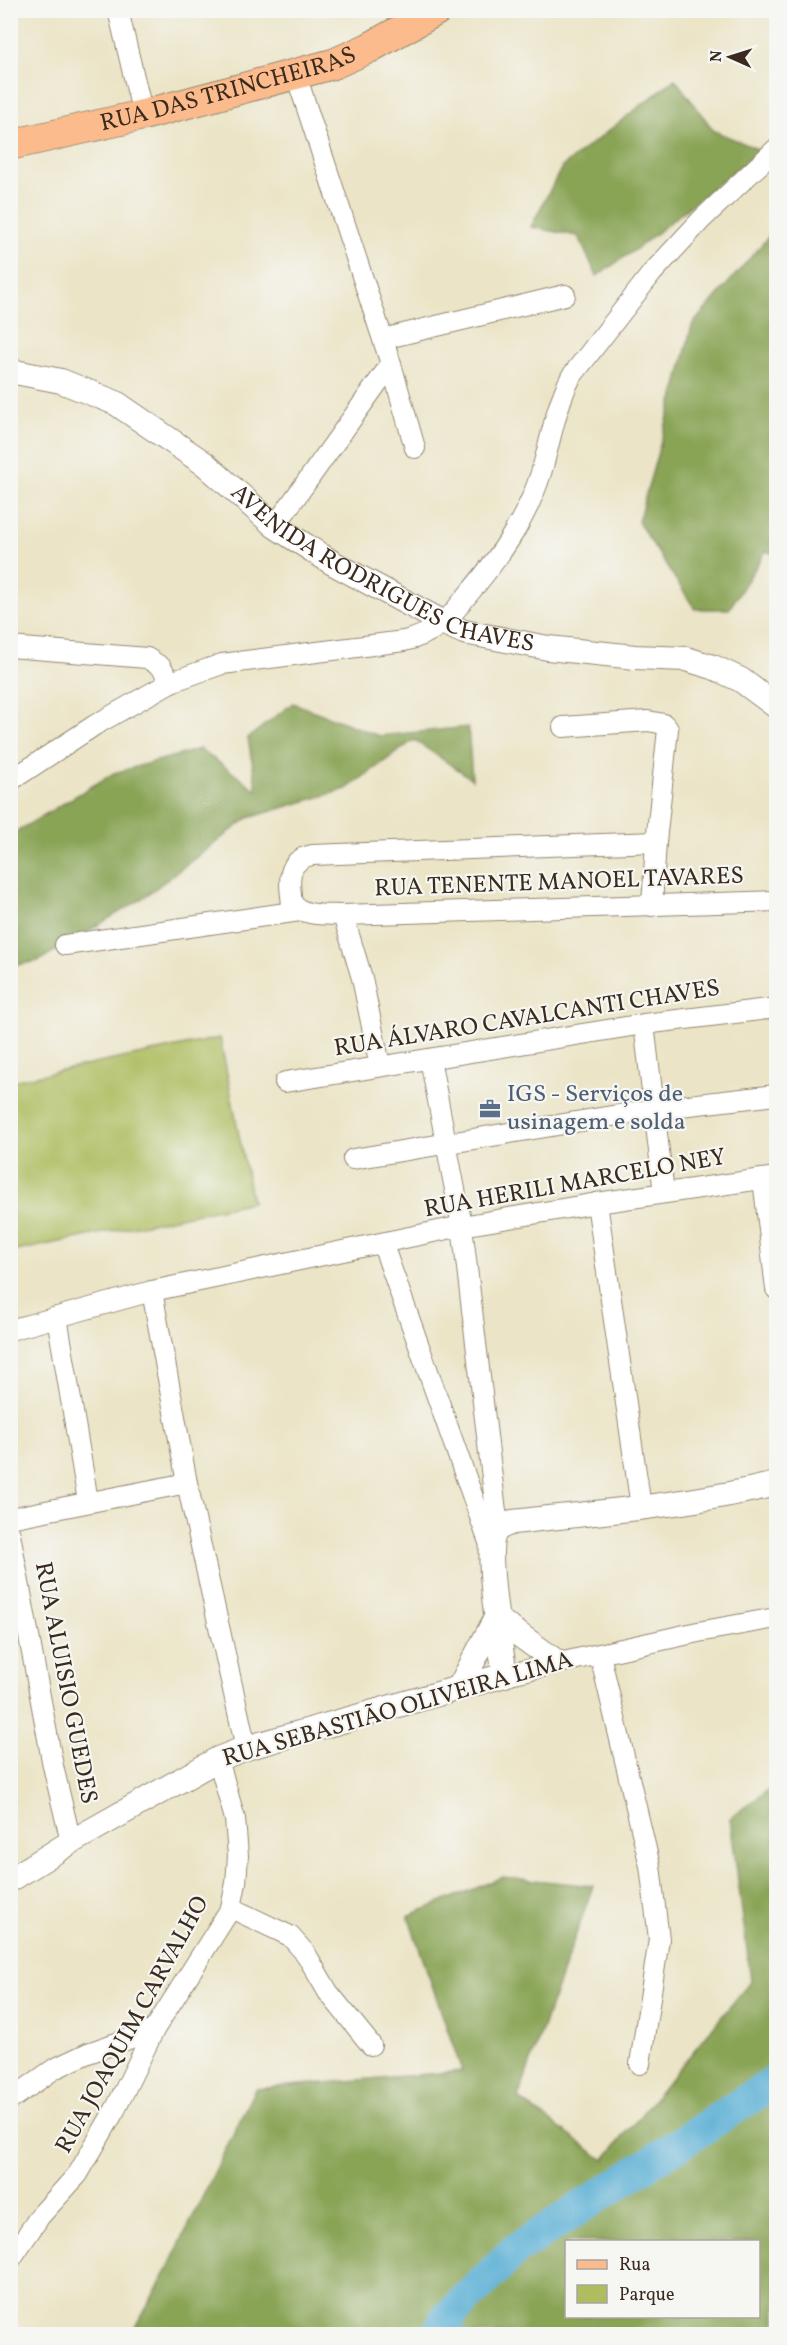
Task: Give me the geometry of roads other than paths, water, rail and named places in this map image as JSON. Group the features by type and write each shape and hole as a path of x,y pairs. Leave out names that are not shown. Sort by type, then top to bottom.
{"main road":[{"name":"RUA DAS TRINCHEIRAS","path":"10,145 143,114 333,64 369,48 437,10"}],"street":[{"path":"118,10 143,114"},
{"path":"296,75 391,364 415,448"},
{"path":"10,781 95,725 171,682 222,664 404,641 420,637 444,623 492,566 514,534 541,473 551,430 563,392 571,377 652,273 702,219 777,149"},
{"path":"383,339 565,295"},
{"path":"275,526 391,364"},
{"name":"AVENIDA RODRIGUES CHAVES","path":"10,371 62,381 116,403 205,464 275,526 331,562 464,632 548,648 635,657 686,659 713,667 741,680 777,706"},
{"path":"10,647 147,658 161,667 171,682"},
{"path":"563,727 648,721 664,724 668,729 652,906"},
{"path":"300,911 292,904 292,867 301,857 656,842"},
{"name":"RUA TENENTE MANOEL TAVARES","path":"300,911 344,915 777,901"},
{"path":"65,945 300,911"},
{"path":"344,915 362,978 380,1066"},
{"name":"RUA ÁLVARO CAVALCANTI CHAVES","path":"285,1082 644,1024 777,1008"},
{"path":"644,1024 664,1193"},
{"path":"430,1059 462,1226 495,1538 496,1618 505,1675"},
{"path":"353,1159 654,1109 777,1095"},
{"path":"770,1178 777,1289"},
{"name":"RUA HERILI MARCELO NEY","path":"10,1330 152,1291 383,1245 462,1226 597,1203 770,1178"},
{"path":"597,1203 641,1507"},
{"path":"383,1245 495,1538"},
{"path":"152,1291 187,1484 246,1748"},
{"path":"57,1317 88,1501"},
{"path":"10,1518 88,1501 187,1484"},
{"path":"495,1538 513,1522 641,1507 777,1484"},
{"name":"RUA ALUISIO GUEDES","path":"10,1534 53,1766 71,1842"},
{"path":"496,1618 556,1662"},
{"path":"459,1688 496,1618"},
{"name":"RUA SEBASTIÃO OLIVEIRA LIMA","path":"10,1880 71,1842 218,1759 246,1748 556,1662 699,1632 776,1620"},
{"path":"600,1654 650,1866 659,1939 640,2064"},
{"name":"RUA JOAQUIM CARVALHO","path":"10,2260 40,2216 78,2174 117,2108 154,2030 231,1908 238,1856 235,1819 218,1759"},
{"path":"231,1908 290,1936 306,1954 328,1992 371,2045"},
{"path":"10,2100 54,2069 88,2053 154,2030"}],"waterway":[{"path":"437,2334 446,2319 515,2250 776,2081"},
{"path":"446,2319 468,2334"}],"place":[{"name":"IGS - Serviços de usinagem e solda","path":"490,1109"}]}
